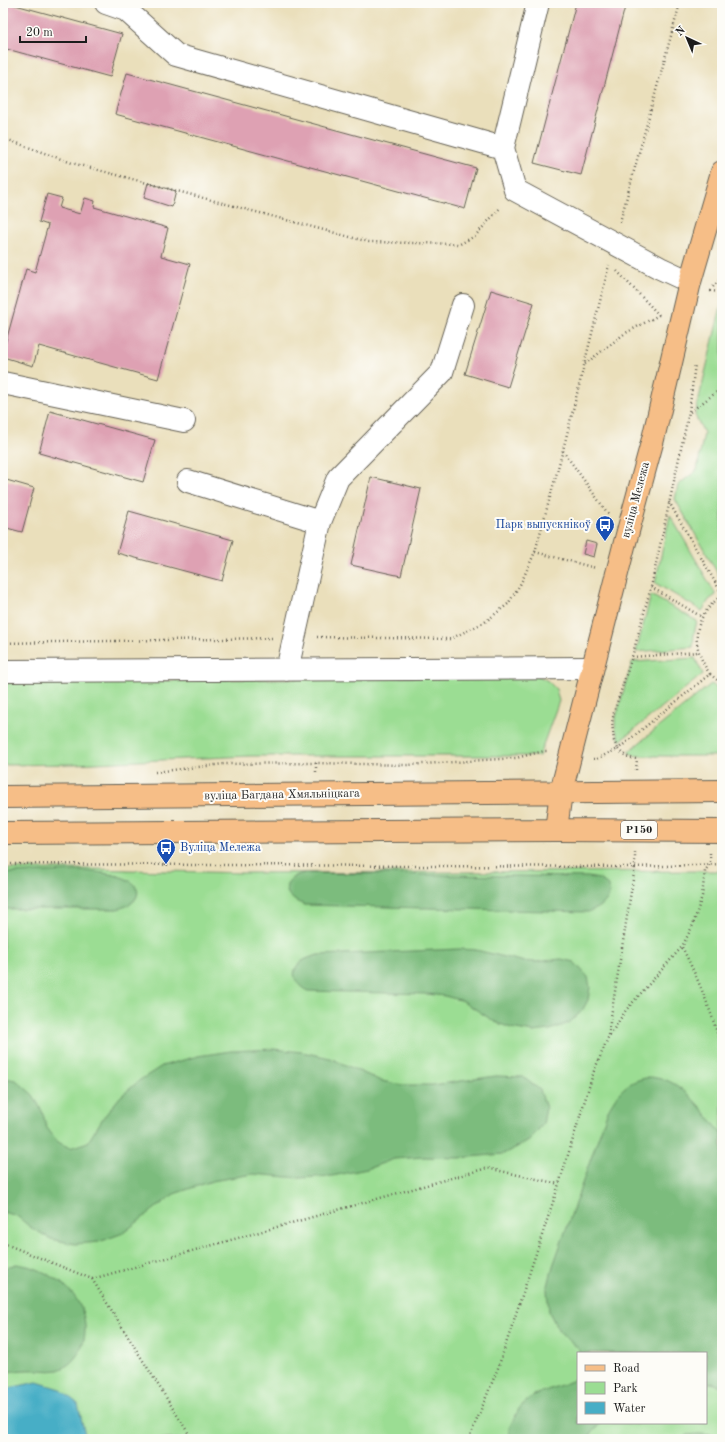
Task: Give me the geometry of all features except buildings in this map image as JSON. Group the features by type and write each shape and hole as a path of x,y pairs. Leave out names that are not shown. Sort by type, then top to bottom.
{"main road":[{"name":"вуліца Мележа","path":"556,830 561,792 592,668 653,439 700,287 722,172"},
{"name":"вуліца Багдана Хмяльніцкага","path":"3,797 722,791"},
{"name":"Р150","path":"556,830 716,831"},
{"path":"3,833 556,830"}],"lane":[{"path":"538,3 503,148 515,190 660,268 700,287"},
{"path":"120,5 176,55 503,148"},
{"path":"287,670 320,522 338,478 442,372 463,305"},
{"path":"3,382 184,421"},
{"path":"188,481 320,522"},
{"path":"3,671 592,668"}],"path":[{"path":"615,244 680,3"},
{"path":"3,138 72,163 369,242 460,244 475,236 515,190"},
{"path":"3,643 295,638 450,639 485,622 508,604 521,583 535,552 563,450 610,264 659,315"},
{"path":"700,287 722,292"},
{"path":"584,365 624,334 659,315 666,316"},
{"path":"636,771 636,759 622,754 614,741 612,723 614,712 632,657 650,587 689,412 722,388"},
{"path":"563,450 612,518"},
{"path":"669,502 722,594 711,604 702,617 696,641 698,652 703,664 710,674 722,684"},
{"path":"535,552 598,569"},
{"path":"650,587 702,617"},
{"path":"632,657 698,652"},
{"path":"149,773 224,764 316,763 407,765 516,758 544,751 596,759 618,749 710,674"},
{"path":"469,1439 498,1368 559,1184 594,1071 608,1038 626,1010 682,947 693,925 702,896 706,871 710,864 716,831"},
{"path":"608,1038 635,867 634,851"},
{"path":"3,864 635,867 722,864"},
{"path":"682,947 709,1006 722,1051"},
{"path":"92,1279 487,1168 559,1184"},
{"path":"3,1243 92,1279 192,1439"}],"green space":[{"path":"722,302 722,581 675,499 678,485 697,470 704,433 695,415"},
{"path":"670,515 716,595 709,600 702,611 655,583"},
{"path":"651,595 697,621 693,647 636,652"},
{"path":"695,658 703,674 620,741 615,728 615,720 632,662"},
{"path":"537,675 548,681 556,689 559,701 539,756 250,756 73,764 3,765 3,683"},
{"path":"711,684 722,690 722,756 639,756 628,752"},
{"path":"3,869 90,869 243,873 722,871 722,1439 3,1439"},
{"path":"78,871 104,873 125,878 133,883 137,889 136,899 126,906 117,909 3,909 3,873"},
{"path":"304,873 588,877 599,879 607,884 610,893 602,906 588,912 305,905 292,898 286,889 290,880"},
{"path":"460,949 476,950 521,961 535,962 561,959 574,962 588,977 590,987 588,1000 582,1011 569,1023 550,1030 533,1032 511,1028 495,1022 463,1001 445,996 427,994 308,991 300,986 294,974 297,966 301,962 318,955"},
{"path":"273,1049 302,1052 330,1058 381,1081 403,1085 433,1085 496,1076 523,1077 540,1090 546,1108 543,1124 529,1141 503,1154 459,1158 424,1157 394,1159 367,1169 332,1176 299,1178 253,1174 212,1181 174,1194 123,1233 99,1242 75,1244 51,1239 30,1227 17,1216 3,1212 3,1078 16,1080 33,1095 42,1111 47,1128 58,1142 70,1148 88,1142 103,1118 120,1097 140,1080 162,1066 198,1056 231,1051"},
{"path":"651,1077 666,1080 682,1089 690,1096 722,1134 722,1386 707,1383 707,1352 580,1352 559,1331 549,1312 547,1290 553,1266 608,1110 616,1097 625,1087"},
{"path":"16,1264 34,1268 54,1278 67,1288 76,1298 80,1306 85,1324 83,1342 80,1350 72,1362 61,1369 54,1371 31,1370 3,1372 3,1269"},
{"path":"577,1376 577,1424 600,1424 586,1439 508,1439 510,1426 520,1407 534,1395 572,1381"},
{"path":"687,1435 713,1435 722,1439 680,1439"}],"water":[{"path":"37,1382 60,1389 78,1404 86,1439 3,1439 3,1392 9,1388"}],"place":[{"name":"Парк выпускнікоў","path":"605,542"},
{"name":"Вуліца Мележа","path":"166,865"}]}
